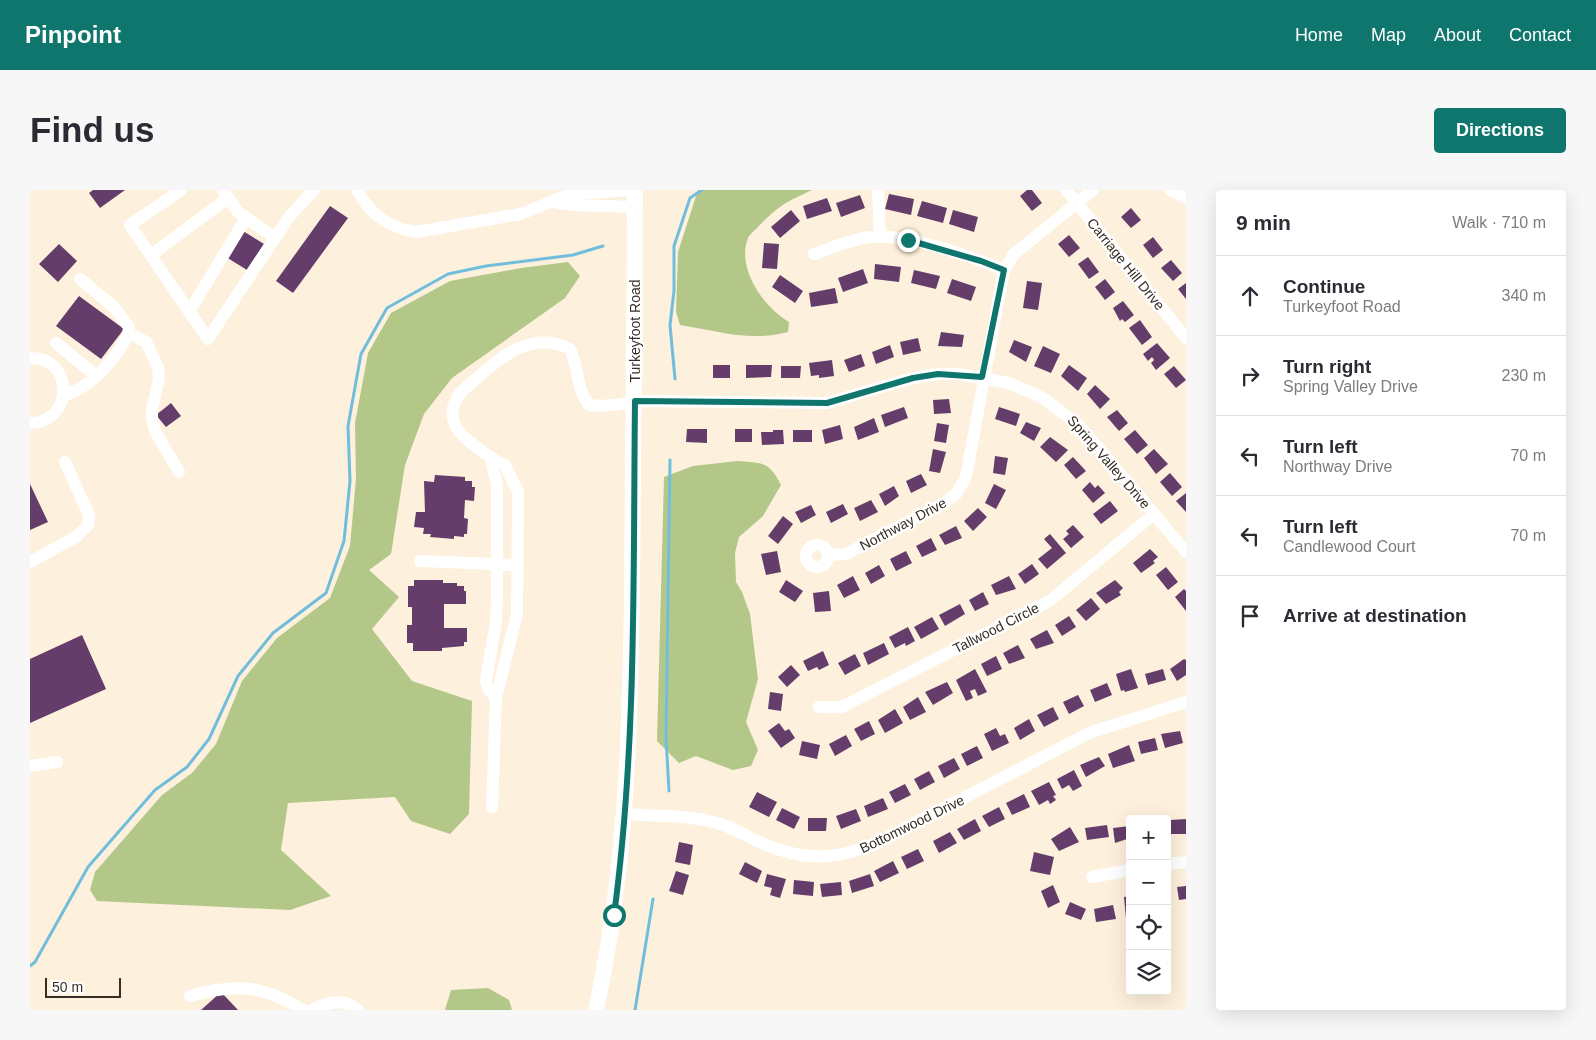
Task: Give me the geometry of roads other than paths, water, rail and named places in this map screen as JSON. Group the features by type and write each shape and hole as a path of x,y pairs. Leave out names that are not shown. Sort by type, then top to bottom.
{"main road":[{"name":"Turkeyfoot Road","path":"596,1010 614,915 625,814 630,741 635,401 635,190"}],"street":[{"path":"181,190 130,225 208,339 289,217 314,190"},
{"path":"357,190 368,208 388,224 401,230 416,232 521,214 570,194 635,190"},
{"path":"878,190 880,236"},
{"name":"Carriage Hill Drive","path":"1066,190 1186,338"},
{"name":"Northway Drive","path":"829,555 846,554 943,504 956,494 966,477 982,377 1004,270 1014,254 1093,190"},
{"path":"1170,190 1186,198"},
{"path":"151,255 225,194 238,212 275,238"},
{"path":"553,202 572,205 635,207"},
{"path":"189,312 246,218"},
{"path":"814,254 867,237 880,236 908,240 981,261 1004,270"},
{"path":"64,396 83,387 112,359 128,337 130,327 114,307 80,279"},
{"path":"129,332 146,342 158,367 159,379 152,409 152,418 155,430 179,472"},
{"name":"Spring Valley Drive","path":"490,459 464,438 456,428 452,416 456,399 462,390 519,346 533,342 547,342 570,349 575,359 584,398 589,405 614,406 635,401 827,403 930,376 959,374 982,377 1009,383 1043,398 1067,414 1099,447 1186,552"},
{"path":"56,343 95,375"},
{"path":"30,358 44,360 53,366 60,375 64,385 64,396 55,413 47,420 30,423"},
{"path":"490,459 497,485 496,622 486,680 488,688 496,698"},
{"path":"490,459 505,466 518,492 517,614 496,698 492,807"},
{"path":"30,562 76,537 88,525 89,515 64,462"},
{"name":"Tallwood Circle","path":"819,707 842,707 1051,600 1154,514"},
{"path":"420,561 517,565"},
{"name":"Bottomwood Drive","path":"625,814 714,822 788,854 806,858 852,854 877,844 1089,734 1110,725 1186,702"},
{"path":"30,766 57,762"},
{"path":"1171,864 1186,862"},
{"path":"1092,877 1126,871"},
{"path":"190,996 220,988 239,988 261,991 303,1010"},
{"path":"312,1010 326,1002 340,1002 353,1006 358,1010"}],"waterway":[{"path":"675,379 670,325 674,291 674,246 690,198 702,190"},
{"path":"30,966 35,962 88,867 155,790 187,767 209,739 238,676 273,633 326,593 344,541 350,481 348,426 361,354 387,308 448,274 486,266 573,255 603,246"},
{"path":"669,791 666,738 670,460"},
{"path":"635,1010 653,899"}]}
